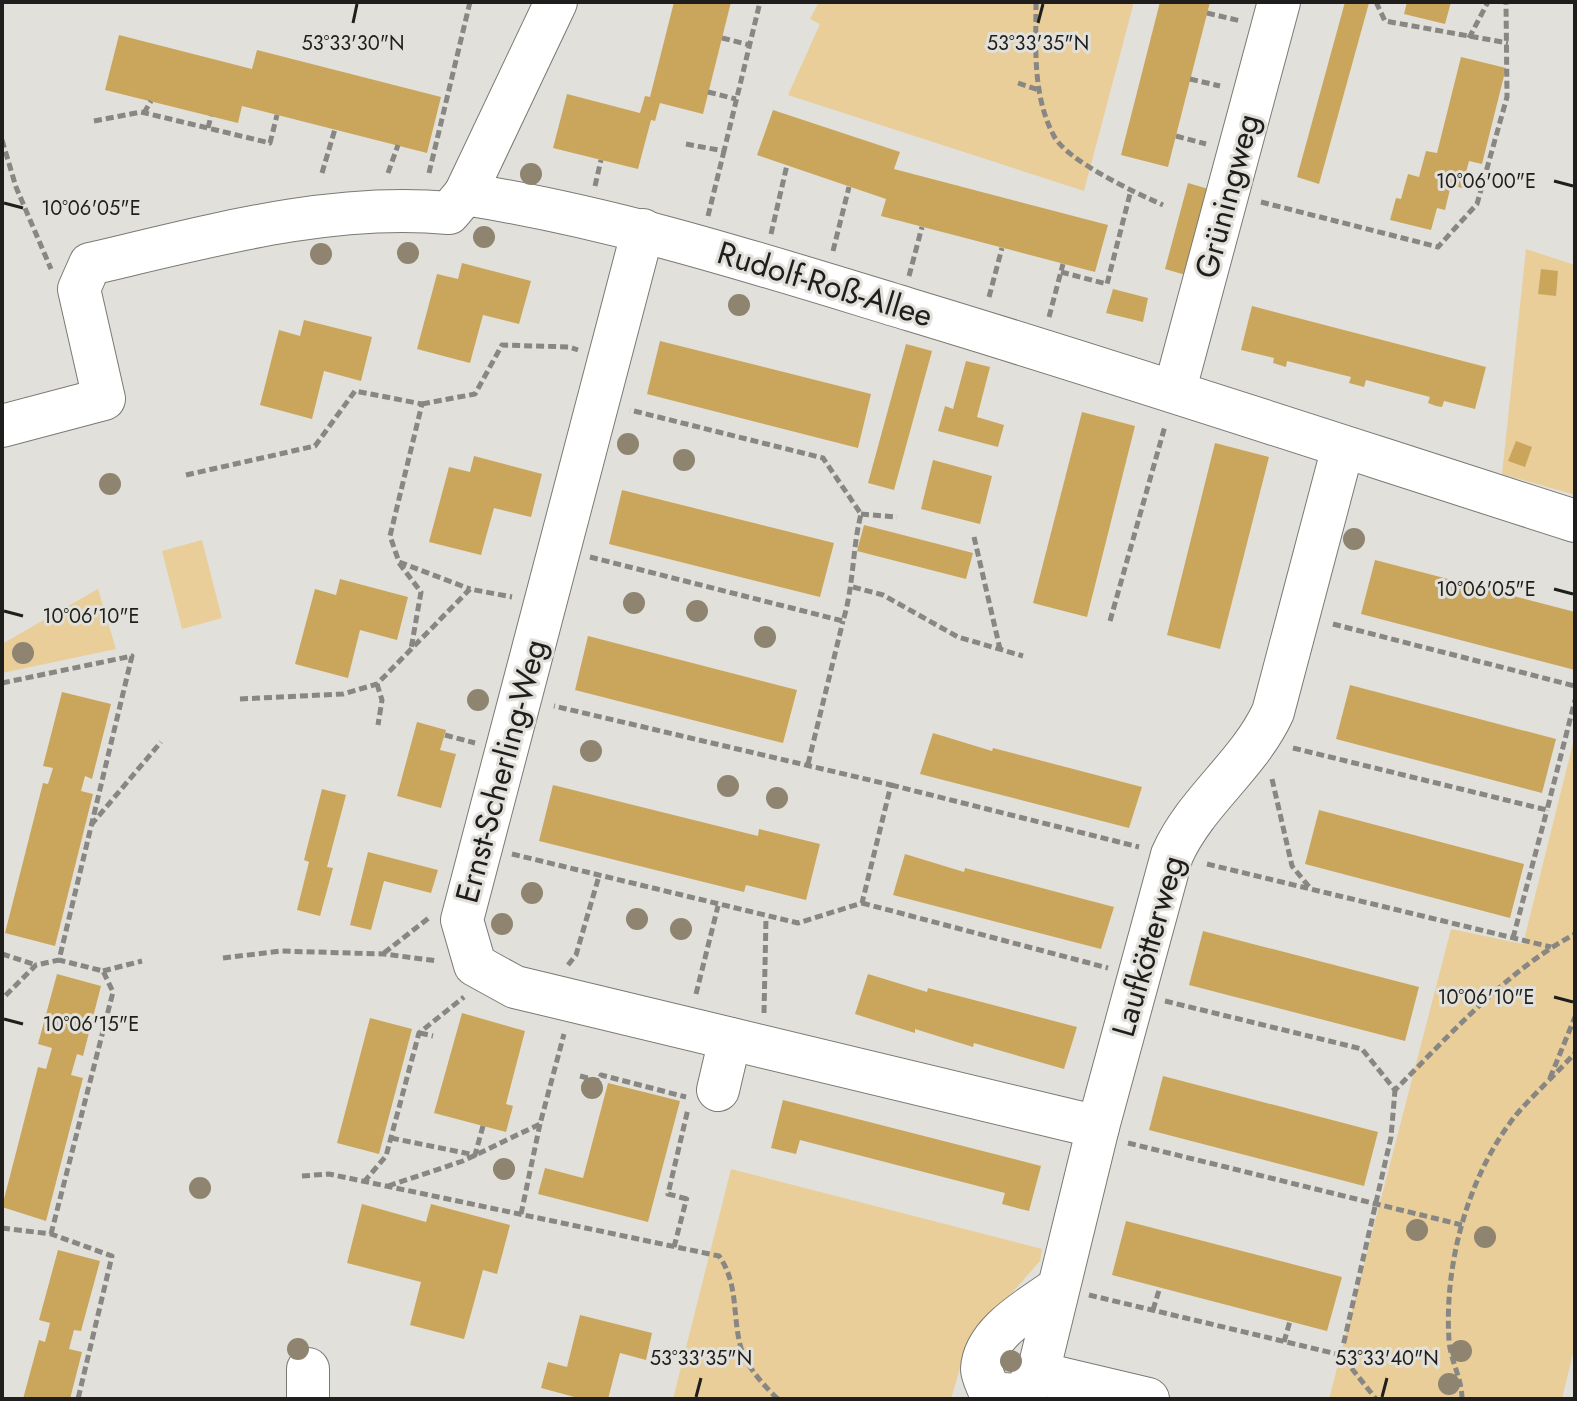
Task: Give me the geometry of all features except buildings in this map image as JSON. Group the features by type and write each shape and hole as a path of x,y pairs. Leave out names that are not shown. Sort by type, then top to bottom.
{"street":[{"path":"2,426 102,402 105,394 65,280 90,264 236,231 308,220 396,208 449,213 465,194 556,2"},
{"name":"Grüningweg","path":"1175,389 1279,2"},
{"name":"Rudolf-Roß-Allee","path":"465,194 557,209 701,246 1175,389 1343,447 1575,521"},
{"name":"Ernst-Scherling-Weg","path":"483,970 462,920 643,230"},
{"name":"Laufkötterweg","path":"1038,1373 1097,1131 1172,855 1184,828 1260,740 1273,712 1343,447"},
{"path":"483,970 555,1011 687,1029 1097,1131"},
{"path":"704,1094 747,1043"},
{"path":"1058,1288 1007,1326 989,1345 982,1370 990,1393 1019,1395 1038,1373 1091,1392 1148,1399"}],"path":[{"path":"429,173 470,2"},
{"path":"701,246 760,2"},
{"path":"1036,2 1036,76 1055,138 1106,179 1163,205"},
{"path":"1376,2 1385,21 1508,43"},
{"path":"1469,38 1488,2"},
{"path":"1227,193 1438,247 1477,204 1507,97 1506,2"},
{"path":"722,38 750,45"},
{"path":"1018,83 1040,91"},
{"path":"708,92 736,99"},
{"path":"144,113 151,101"},
{"path":"94,121 144,113 270,143 277,115"},
{"path":"208,128 211,116"},
{"path":"322,173 335,129"},
{"path":"2,140 16,187 65,280"},
{"path":"686,144 724,151"},
{"path":"388,173 398,145"},
{"path":"763,265 787,165"},
{"path":"824,283 849,187"},
{"path":"1061,272 1107,284 1131,190"},
{"path":"901,307 922,227"},
{"path":"980,330 1002,248"},
{"path":"1042,349 1063,264"},
{"path":"186,475 315,446 355,391 422,404 475,394 502,345 569,347 603,382 823,458 861,514 853,548 853,587 808,764"},
{"path":"1110,621 1175,389"},
{"path":"410,650 421,592 399,562 390,536 422,404"},
{"path":"861,514 897,517"},
{"path":"974,537 1000,649"},
{"path":"559,549 843,621"},
{"path":"399,562 470,589 545,603"},
{"path":"853,587 883,595 958,637 1023,656"},
{"path":"240,699 343,694 377,684 470,589"},
{"path":"1297,615 1575,686"},
{"path":"2,683 132,656 59,960"},
{"path":"377,684 382,700 378,725"},
{"path":"522,698 790,763 808,764 1551,947"},
{"path":"1513,938 1575,700"},
{"path":"1260,740 1547,810"},
{"path":"1260,740 1271,767 1279,822 1292,866 1310,889"},
{"path":"91,826 161,742"},
{"path":"862,903 891,785"},
{"path":"481,846 766,918 798,923 862,903 1362,1049 1395,1090"},
{"path":"521,1214 540,1124 555,1011 576,955 599,876"},
{"path":"687,1029 718,906"},
{"path":"747,1043 766,918"},
{"path":"1341,1355 1391,1137 1395,1090 1466,1018 1551,947 1575,934"},
{"path":"223,958 281,951 384,954 483,970"},
{"path":"2,954 36,965 59,960 103,971 142,961"},
{"path":"2,999 36,965"},
{"path":"364,1182 386,1156 419,1033 483,970"},
{"path":"51,1234 113,992 103,971"},
{"path":"1548,1082 1575,1017"},
{"path":"419,1033 433,1036"},
{"path":"1462,1399 1462,1384 1449,1344 1448,1291 1462,1225 1482,1169 1515,1116 1575,1053"},
{"path":"580,1076 599,1081 601,1075 704,1094"},
{"path":"387,1186 475,1155 540,1124"},
{"path":"475,1155 483,1126"},
{"path":"1097,1131 1462,1225"},
{"path":"391,1138 475,1155"},
{"path":"302,1176 329,1174 719,1256 727,1268 741,1350 778,1399"},
{"path":"672,1180 668,1194 687,1197 674,1247"},
{"path":"2,1228 51,1234 112,1256 78,1399"},
{"path":"1153,1310 1160,1287"},
{"path":"1058,1288 1341,1355 1376,1399"},
{"path":"1284,1342 1290,1321"}],"shaded area":[{"path":"819,2 1134,2 1084,191 788,95 820,24 810,19"},
{"path":"1526,249 1575,265 1575,495 1502,474"},
{"path":"202,540 222,618 182,629 162,551"},
{"path":"98,589 116,649 2,673 2,644"},
{"path":"1575,735 1575,1345 1562,1399 1329,1399 1451,929 1523,944"},
{"path":"731,1169 1042,1249 1040,1261 967,1344 951,1399 673,1399"}]}
